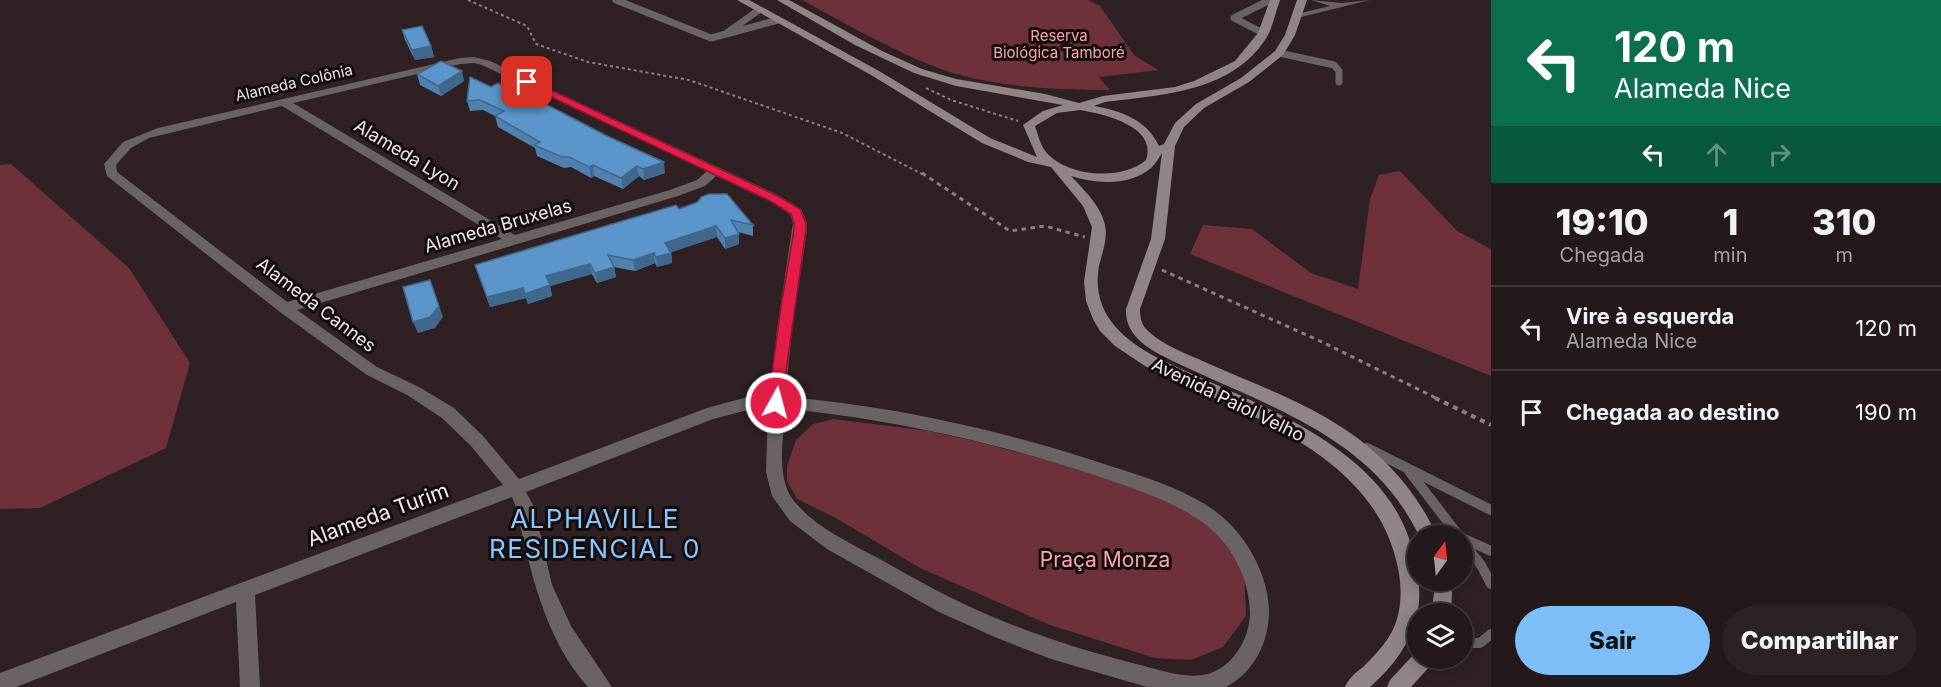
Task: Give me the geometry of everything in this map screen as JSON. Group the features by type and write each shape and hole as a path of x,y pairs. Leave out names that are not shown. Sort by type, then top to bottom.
{"main road":[{"path":"742,0 874,73 1001,148 1066,180"},
{"path":"782,0 894,61 936,77 985,88 1053,97 1103,99 1177,90 1198,83 1239,63 1263,33 1272,0"},
{"path":"1027,159 1055,164 1091,176 1128,176 1141,171 1151,163 1154,154 1169,146 1179,125 1195,111 1209,100 1245,80 1279,53 1290,35 1302,0"},
{"path":"1053,97 1079,107 1112,113 1140,127 1151,140 1154,154 1165,167"},
{"path":"1079,107 1103,99"},
{"name":"Avenida Paiol Velho","path":"1079,107 1046,112 1029,125 1040,154 1055,164 1095,214 1100,228 1092,264 1090,292 1097,314 1110,333 1126,347 1146,359 1268,416 1311,441 1345,464 1371,489 1391,517 1406,551 1410,575 1411,606 1405,627 1395,648 1355,687"},
{"name":"Avenida Paiol Velho","path":"1169,146 1158,239 1132,316 1137,328 1144,336 1166,350 1289,407 1341,436 1388,475 1407,498 1422,525"},
{"path":"1397,687 1414,669"}],"street":[{"path":"1316,0 1343,5"},
{"path":"1296,17 1365,0"},
{"name":"Alameda Colônia","path":"122,149 135,140 162,130 460,61 478,61 715,170"},
{"name":"Alameda Lyon","path":"282,101 513,240"},
{"name":"Alameda Cannes","path":"122,149 110,164 111,173 285,308 372,371 413,391 448,413 477,441 516,488 525,507 543,585 564,633 591,675 602,687"},
{"path":"715,170 789,207 796,212 800,223 776,403 774,472 777,490 786,506 845,550 957,611 1036,644 1114,669 1199,687 1223,678 1243,664 1253,646 1259,628 1260,611 1256,584 1248,565 1215,521 1185,502 1114,473 1002,441 893,419 776,403"},
{"name":"Alameda Bruxelas","path":"285,308 689,188 706,180 715,170"},
{"name":"Alameda Turim","path":"0,682 710,414 741,405 776,403"},
{"path":"245,589 250,687"}],"lane":[{"path":"616,0 711,38 778,20"},
{"path":"1263,33 1234,18 1272,0"},
{"path":"727,34 759,10"},
{"path":"1279,53 1334,65 1339,71 1339,82"},
{"path":"1341,436 1491,510"},
{"path":"1406,468 1450,525"},
{"path":"1473,544 1491,551"},
{"path":"1473,554 1491,584"},
{"path":"1473,643 1480,643 1491,634"}],"path":[{"path":"468,0 527,26 536,44 588,62 689,80 842,134 921,173 1010,231 1045,225 1098,240"},
{"path":"1149,264 1320,341 1491,425"}],"green space":[{"name":"Reserva Biológica Tamboré","path":"802,0 1088,0 1100,6 1134,55 1158,70 1099,77 1110,90 1043,88 976,79 916,59"},
{"path":"11,164 129,268 190,363 166,448 40,508 0,509 0,165"},
{"path":"1400,171 1457,231 1491,249 1491,376 1190,254 1203,225 1252,229 1311,273 1358,289 1370,199 1379,175"},
{"name":"Praça Monza","path":"833,419 929,431 1084,470 1135,486 1202,519 1218,535 1244,571 1246,616 1223,647 1191,660 1155,658 1050,625 920,568 836,518 797,499 787,481 787,466 796,440 813,424"}],"building":[{"path":"422,26 431,46 412,50 402,30"},
{"path":"441,61 462,71 438,86 417,74"},
{"path":"470,77 491,87 498,83 510,89 513,87 607,136 664,162 643,169 637,166 621,178 593,165 589,167 569,157 562,157 534,145 540,142 495,116 504,111 480,100 467,101"},
{"path":"709,194 727,194 753,225 731,220 739,234 725,238 716,226 665,243 671,253 656,257 654,253 633,260 608,255 614,267 595,273 590,264 546,276 550,285 525,294 523,288 487,297 475,265 676,205 679,209 698,202 701,197"},
{"path":"430,280 439,306 430,317 413,322 403,287"}],"district":[{"name":"ALPHAVILLE RESIDENCIAL 0","path":"595,534"}],"route":[{"path":"527,82 774,198 796,212 799,217 800,230 787,306 776,403"}]}
